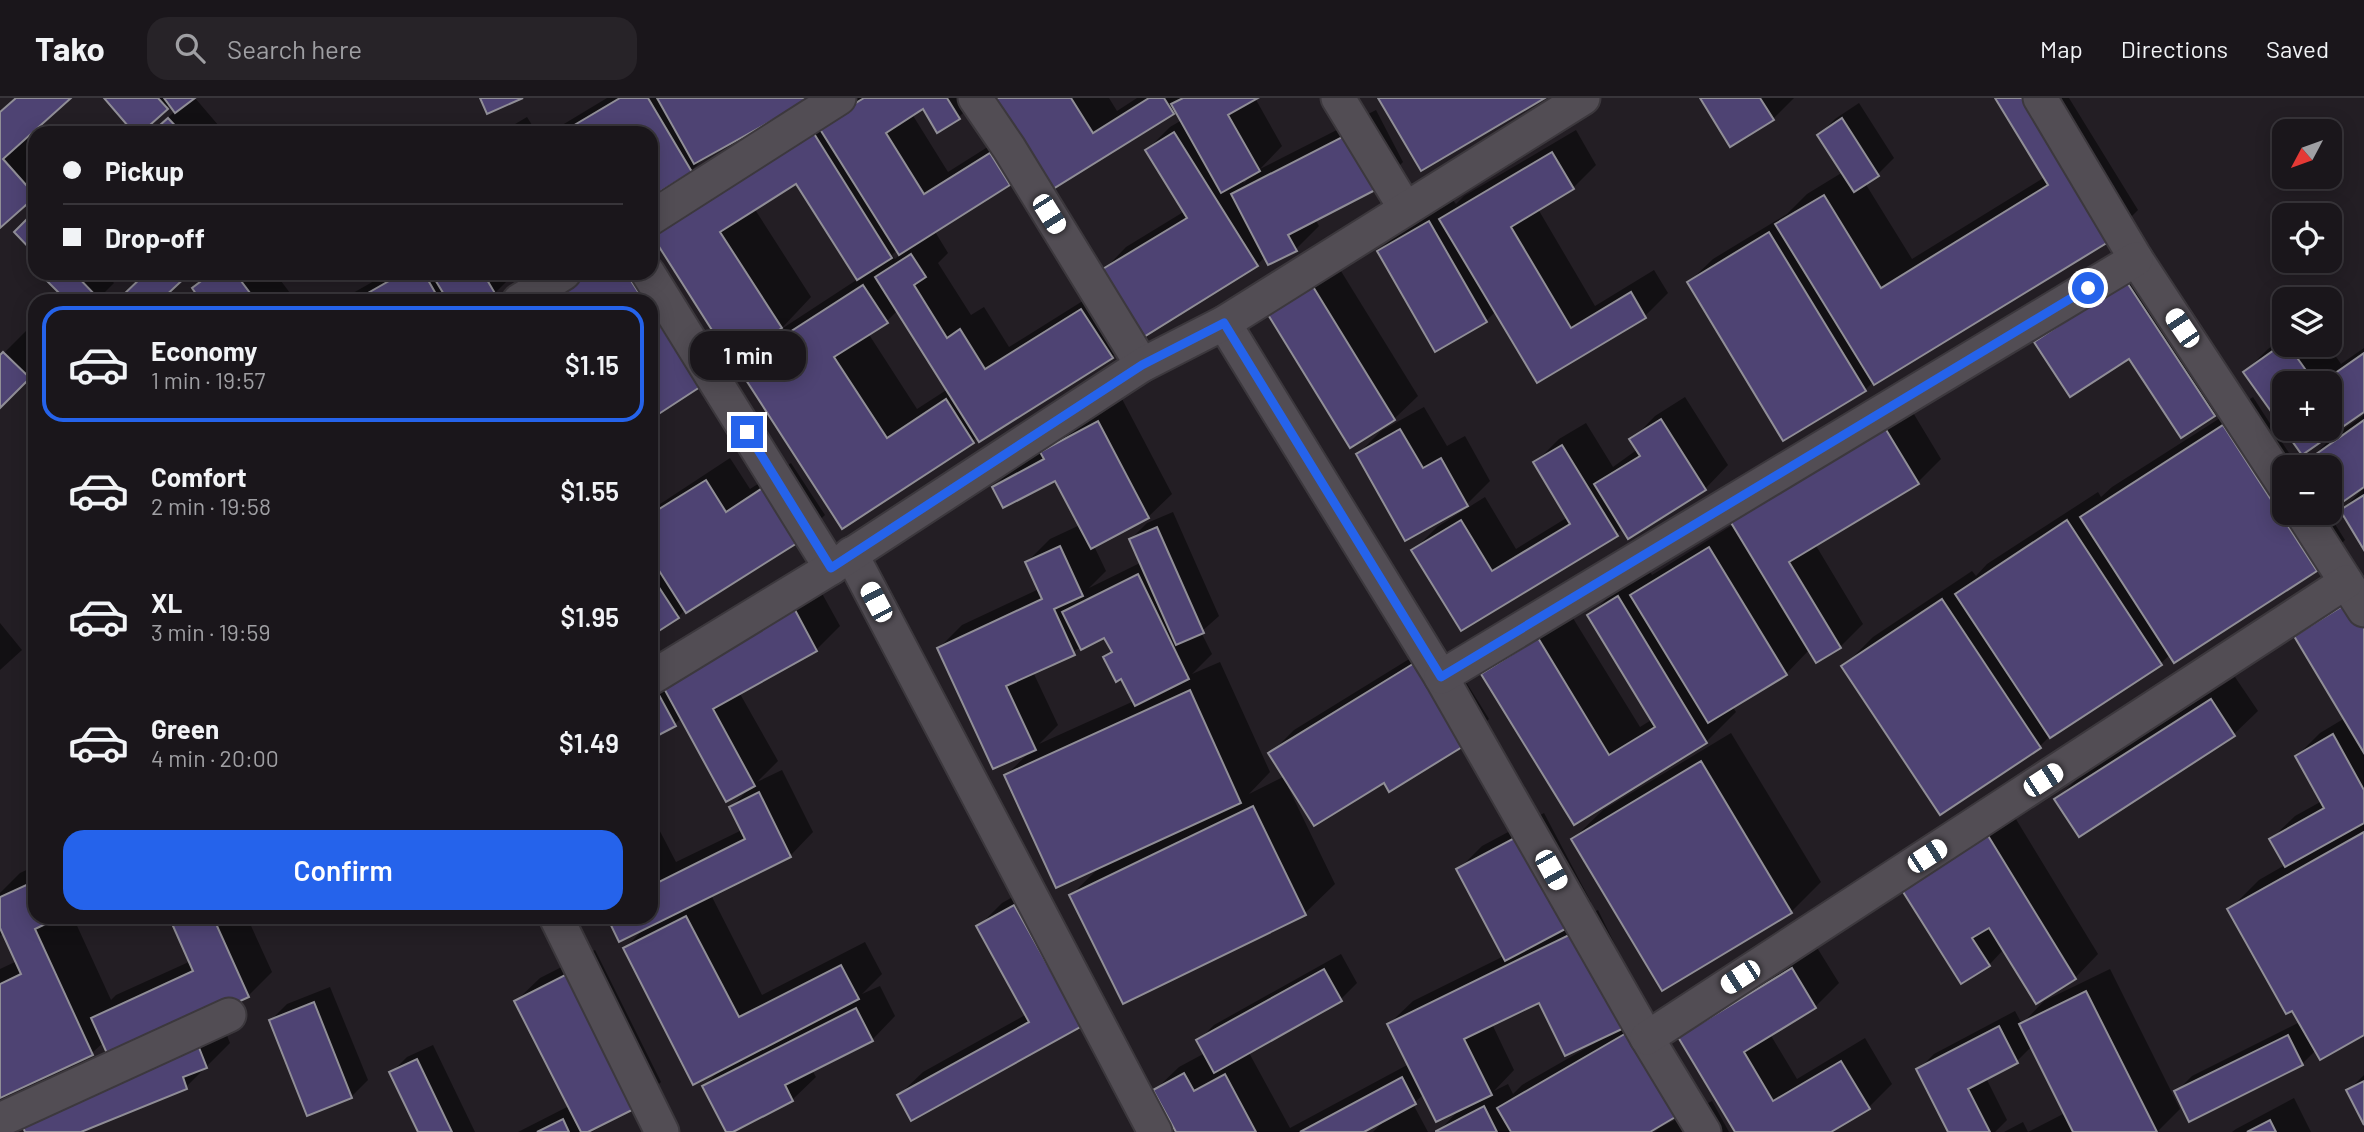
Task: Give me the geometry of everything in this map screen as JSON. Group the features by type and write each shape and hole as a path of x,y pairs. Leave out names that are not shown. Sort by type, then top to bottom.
{"street":[{"path":"658,214 839,98"},
{"path":"975,98 1009,148 1142,365"},
{"path":"1338,98 1405,208"},
{"path":"658,674 841,561 1142,365 1224,323 1583,98"},
{"path":"2040,98 2136,259 2272,467"},
{"path":"1441,677 2136,259"},
{"path":"530,294 553,280"},
{"path":"653,280 841,561 1154,1132"},
{"path":"1224,323 1441,677 1647,1038 1704,1132"},
{"path":"2310,525 2364,610"},
{"path":"1647,1038 2346,582"},
{"path":"559,924 662,1132"},
{"path":"0,1120 229,1015"}],"building":[{"path":"16,98 71,98 40,126 28,126 28,137 3,159 28,187 28,203 0,228 0,112"},
{"path":"104,98 158,98 168,109 149,126 128,126"},
{"path":"164,98 195,98 175,113"},
{"path":"480,98 523,98 487,114"},
{"path":"620,98 648,98 692,172 658,193 658,126 573,126"},
{"path":"657,98 808,98 809,100 694,164"},
{"path":"864,98 947,98 960,119 937,133 923,109 886,133 924,194 990,153 1010,185 899,255 818,126"},
{"path":"991,98 1071,98 1093,133 1149,98 1164,98 1174,114 1048,192"},
{"path":"1183,98 1258,98 1228,115 1260,171 1221,193 1171,104"},
{"path":"1378,98 1545,98 1421,171"},
{"path":"1700,98 1760,98 1774,120 1730,147"},
{"path":"1995,98 2022,98 2110,241 1874,385 1775,224 1824,195 1881,288 2048,185"},
{"path":"168,118 175,126 159,126"},
{"path":"1842,118 1879,176 1854,192 1817,135"},
{"path":"813,132 892,258 857,280 796,184 720,232 782,328 731,360 658,245 658,230"},
{"path":"1174,132 1258,266 1142,338 1101,270 1187,218 1145,150"},
{"path":"1352,132 1381,187 1288,235 1297,251 1268,265 1231,194"},
{"path":"1552,152 1574,189 1511,227 1571,328 1631,292 1646,318 1537,383 1439,219"},
{"path":"28,218 28,247 14,232"},
{"path":"1429,221 1487,322 1435,352 1377,251"},
{"path":"1769,232 1866,391 1783,441 1687,282"},
{"path":"911,254 926,277 914,285 947,338 960,329 985,369 1081,309 1113,358 979,442 875,277"},
{"path":"81,280 94,294 60,294 47,281"},
{"path":"139,280 182,280 168,294 124,294"},
{"path":"203,280 240,280 251,294 196,294 192,288"},
{"path":"391,280 428,280 436,294 366,294"},
{"path":"435,280 487,280 495,294 444,294"},
{"path":"568,280 630,280 640,294 547,294"},
{"path":"2126,281 2215,416 2181,438 2129,359 2070,397 2034,342"},
{"path":"863,285 888,323 834,357 887,438 946,399 974,443 842,529 737,366"},
{"path":"1312,285 1395,420 1350,448 1267,313"},
{"path":"658,322 700,387 658,414"},
{"path":"2272,351 2272,357 2297,357 2306,371 2272,371 2272,413 2243,372"},
{"path":"3,352 28,376 28,380 0,408 0,355"},
{"path":"2364,353 2364,412 2342,427 2342,371 2338,371"},
{"path":"1661,419 1706,490 1628,539 1594,484 1640,456 1629,439"},
{"path":"2364,420 2364,487 2342,502 2342,455 2315,455 2334,441 2342,441 2342,436"},
{"path":"1098,421 1149,518 1091,549 1055,481 1003,508 992,487 1044,459 1040,452"},
{"path":"2223,425 2272,501 2272,525 2287,525 2317,571 2174,663 2080,517"},
{"path":"1885,428 1919,484 1789,562 1841,648 1816,663 1730,521"},
{"path":"1400,429 1423,468 1441,458 1468,506 1405,541 1356,454"},
{"path":"2292,441 2322,441 2302,455"},
{"path":"1562,445 1618,536 1461,631 1411,550 1461,520 1492,571 1570,524 1533,462"},
{"path":"706,480 726,512 767,485 802,540 686,613 658,569 658,510"},
{"path":"2364,495 2364,550 2342,513 2342,509"},
{"path":"2067,520 2162,665 2050,738 1955,594"},
{"path":"1157,527 1204,633 1176,645 1129,539"},
{"path":"1060,546 1083,596 1054,609 1075,655 1006,686 1036,750 993,769 937,648 1042,599 1025,562"},
{"path":"1709,547 1787,675 1708,723 1630,595"},
{"path":"1138,574 1189,679 1135,706 1121,679 1116,682 1103,657 1112,652 1104,638 1081,650 1062,612"},
{"path":"658,586 679,618 658,632"},
{"path":"1618,596 1707,743 1574,825 1481,674 1538,638 1609,755 1655,727 1587,615"},
{"path":"1942,599 2041,748 1940,815 1841,666"},
{"path":"2349,602 2364,627 2364,753 2294,636"},
{"path":"795,610 817,651 713,709 755,786 726,802 661,683"},
{"path":"1416,662 1467,744 1389,792 1384,783 1314,826 1268,753"},
{"path":"1190,690 1241,803 1056,888 1004,775"},
{"path":"658,696 676,726 658,735"},
{"path":"2211,699 2235,736 2079,837 2054,799"},
{"path":"2333,734 2364,790 2364,823 2285,867 2269,839 2324,808 2295,756"},
{"path":"1701,761 1792,913 1662,991 1571,839"},
{"path":"759,792 791,857 658,923 658,882 745,839 729,807"},
{"path":"1253,806 1306,915 1123,1004 1069,895"},
{"path":"2364,832 2364,1035 2320,1060 2292,1011 2286,1014 2227,909"},
{"path":"1987,834 2076,979 2036,1004 1989,928 1972,938 1990,966 1961,984 1900,887"},
{"path":"1520,835 1569,927 1505,961 1456,869"},
{"path":"28,884 28,924 45,924 35,929 93,1055 0,1098 0,984 21,974 0,928 0,897"},
{"path":"1014,905 1082,1026 911,1121 897,1095 1029,1022 976,926"},
{"path":"686,916 739,1017 841,965 859,999 693,1085 623,948"},
{"path":"172,924 216,924 249,997 110,1060 91,1018 193,971"},
{"path":"610,924 655,924 619,942"},
{"path":"1575,932 1622,1029 1565,1056 1539,1003 1464,1039 1492,1095 1436,1122 1387,1024"},
{"path":"1792,968 1816,1008 1744,1052 1773,1101 1841,1061 1870,1109 1831,1132 1735,1132 1678,1037"},
{"path":"1324,969 1342,1001 1214,1073 1196,1040"},
{"path":"571,972 638,1107 588,1132 581,1132 514,1001"},
{"path":"2086,991 2157,1132 2073,1132 2019,1024"},
{"path":"314,1002 352,1098 307,1116 269,1020"},
{"path":"856,1008 873,1041 785,1085 793,1101 733,1132 726,1132 702,1086"},
{"path":"1999,1026 2018,1063 1968,1089 1990,1132 1948,1132 1916,1069"},
{"path":"1628,1032 1677,1116 1650,1132 1511,1132 1497,1108"},
{"path":"2288,1035 2303,1065 2189,1122 2174,1091"},
{"path":"198,1045 207,1068 183,1077 187,1089 81,1132 25,1132 19,1117"},
{"path":"417,1059 452,1132 418,1132 389,1072"},
{"path":"1184,1073 1194,1091 1225,1074 1256,1132 1176,1132 1153,1090"},
{"path":"1402,1077 1416,1104 1364,1132 1300,1132"},
{"path":"2364,1081 2364,1125 2346,1090"},
{"path":"1484,1106 1497,1132 1436,1132 1436,1131"},
{"path":"563,1119 569,1132 537,1132"},
{"path":"2270,1120 2276,1132 2247,1132"}],"route":[{"path":"747,432 831,568 1142,365 1224,323 1441,677 2088,288"}]}
